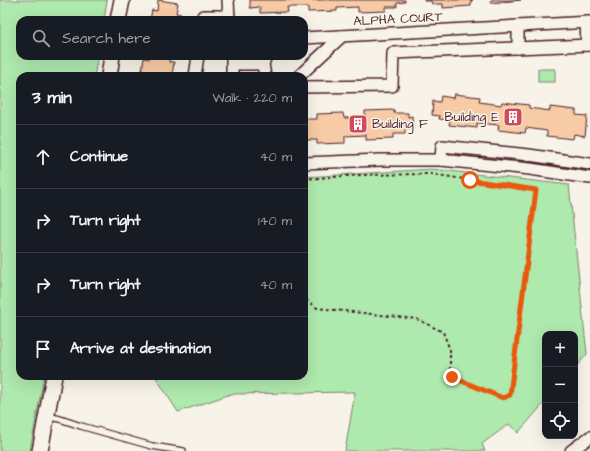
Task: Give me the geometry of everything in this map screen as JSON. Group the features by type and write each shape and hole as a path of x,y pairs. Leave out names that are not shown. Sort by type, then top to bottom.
{"main road":[{"path":"119,16 122,0"},
{"path":"110,72 111,60"},
{"path":"40,451 53,380"}],"street":[{"path":"228,0 229,16"},
{"path":"308,87 392,86 393,53 589,45 588,22"},
{"name":"ALPHA COURT","path":"308,38 588,22"},
{"path":"518,26 518,48"},
{"path":"303,72 342,36"},
{"path":"195,72 197,60"},
{"path":"232,72 232,60 264,60 265,72"},
{"path":"441,160 442,146 529,155 590,164"},
{"path":"308,163 381,160 441,160 530,169 590,178"},
{"path":"571,451 590,437"}],"lane":[{"path":"46,416 152,446 183,451"}],"path":[{"path":"308,179 361,175 432,174 536,190 510,395 503,398 452,377 450,368 450,350 443,332 417,319 317,308 308,301"}],"green space":[{"path":"0,0 107,0 105,16 16,16 16,60 97,60 95,72 16,72 16,380 43,380 30,451 0,451"},
{"path":"538,69 555,69 555,82 538,82"},
{"path":"432,169 569,185 587,354 578,364 578,331 542,331 542,405 518,433 509,424 482,444 485,451 345,451 355,392 231,394 178,412 158,380 308,380 308,177"}],"building":[{"path":"158,0 178,3 176,13 181,14 181,16 151,16 152,10 157,11"},
{"path":"250,0 405,0 405,2 397,3 397,7 386,7 386,11 358,12 358,7 337,8 337,11 308,12 308,7 287,7 288,12 260,13 260,7 250,8"},
{"path":"424,0 471,0 471,6 443,8 443,4 432,4 431,1"},
{"path":"491,0 521,0 491,3"},
{"path":"144,60 169,60 169,62 174,62 173,72 142,72"},
{"name":"Building E","path":"454,94 480,97 479,102 501,105 502,102 529,105 529,108 550,111 550,107 576,110 576,115 587,116 585,136 574,134 573,139 547,136 547,131 526,128 525,133 498,130 499,125 477,123 477,128 449,125 450,120 439,119 440,116 432,115 433,101 440,102 441,96 453,98"},
{"name":"Building F","path":"394,110 394,113 408,113 408,117 412,116 413,129 405,130 405,134 393,134 393,139 366,140 366,135 345,136 345,143 317,144 317,140 308,140 308,119 317,119 317,114 343,113 344,118 365,117 365,111"}],"place":[{"name":"Building E","path":"513,117"},
{"name":"Building F","path":"358,124"}],"route":[{"path":"452,377 503,398 510,395 536,190 470,180"}]}
